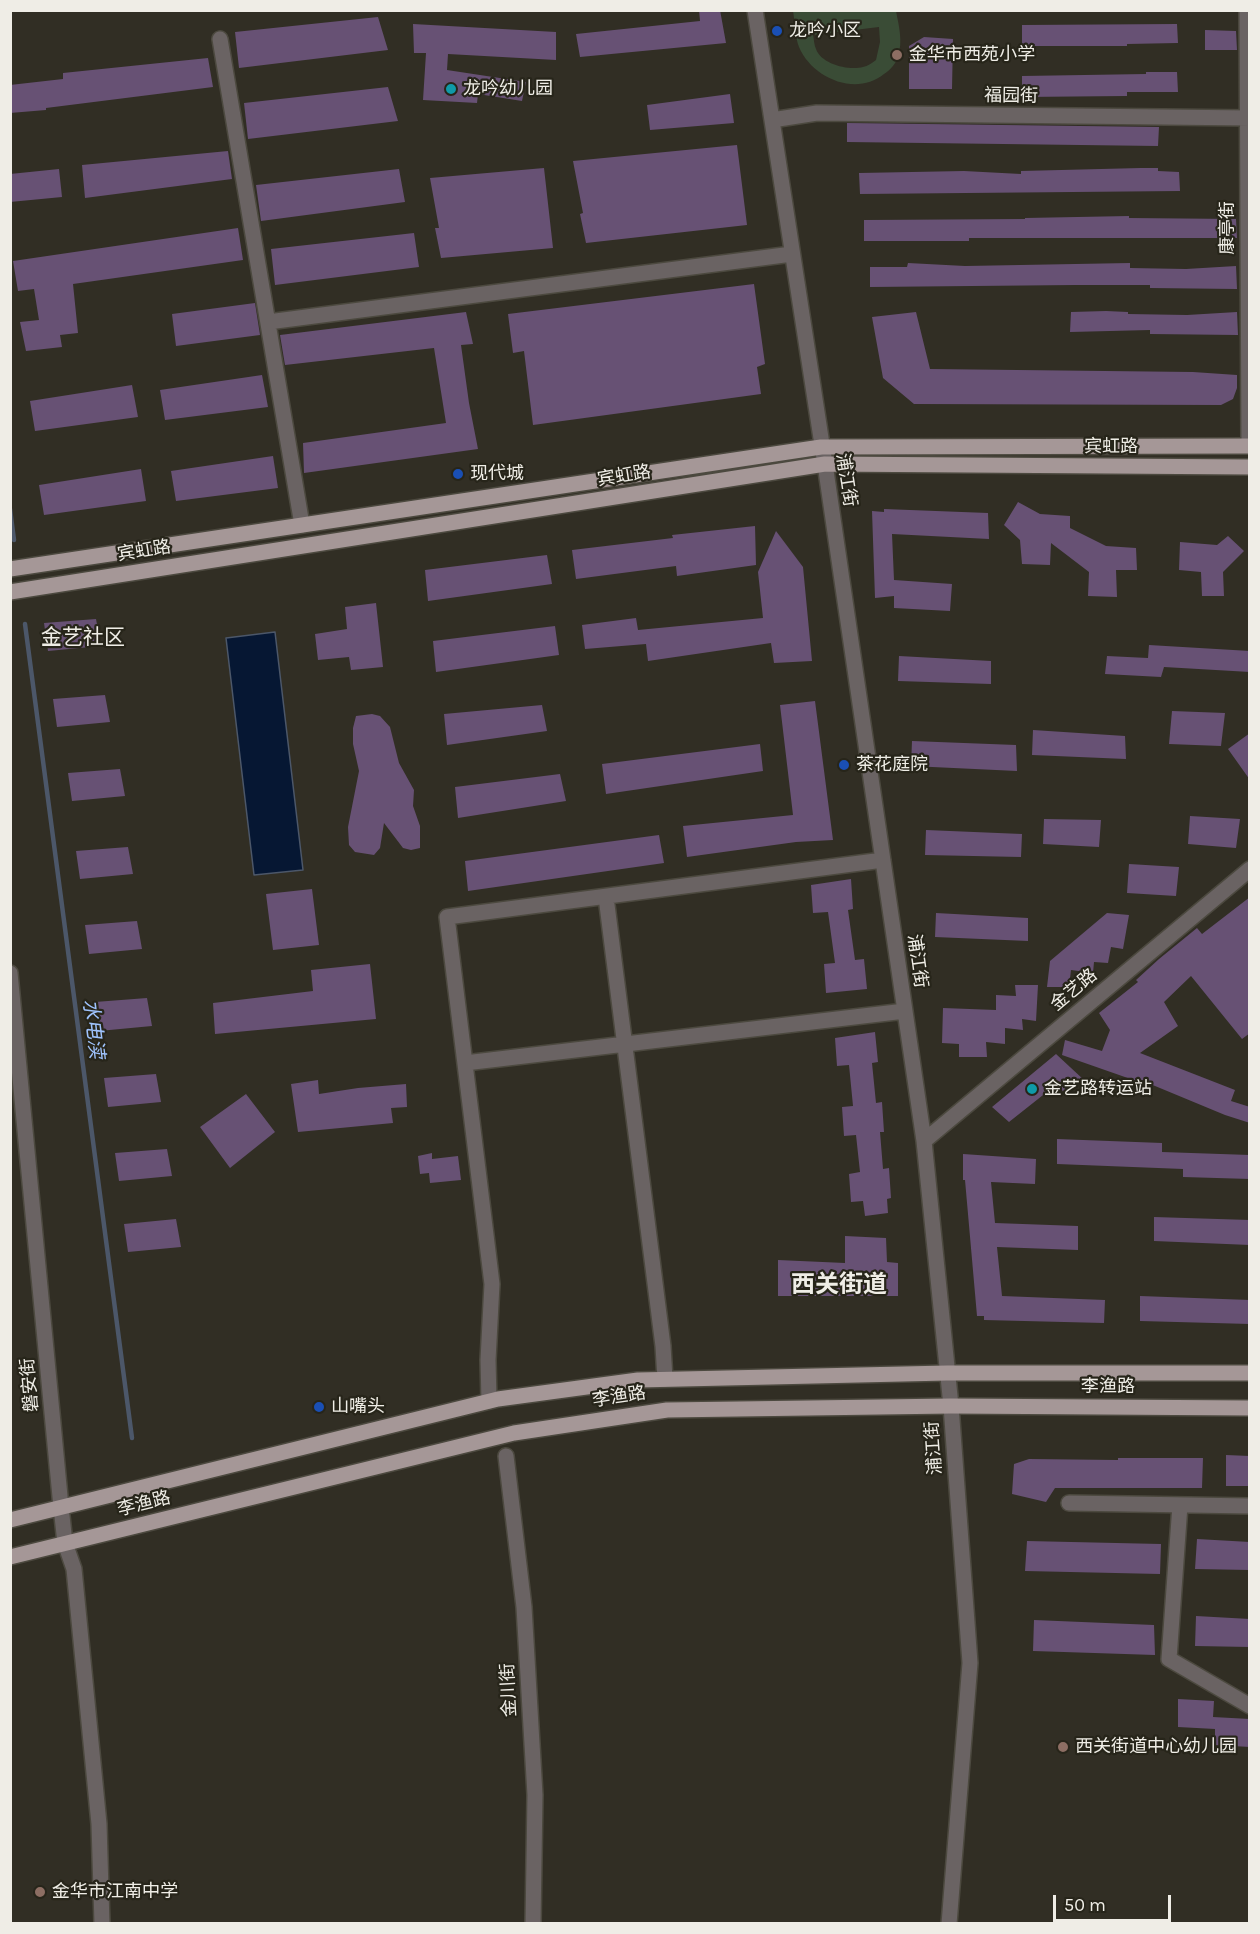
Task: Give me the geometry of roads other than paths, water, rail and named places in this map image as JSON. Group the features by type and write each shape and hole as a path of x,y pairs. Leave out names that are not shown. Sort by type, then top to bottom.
{"main road":[{"name":"宾虹路","path":"10,569 821,447 1249,446"},
{"name":"宾虹路","path":"10,592 825,464 1250,467"},
{"name":"李渔路","path":"10,1520 489,1401 638,1380 947,1373 1250,1373"},
{"name":"李渔路","path":"10,1557 514,1433 667,1410 951,1406 1250,1408"}],"street":[{"name":"浦江街","path":"755,10 825,464 924,1141 951,1406 970,1663 949,1923"},
{"name":"康亭街","path":"1247,10 1249,446"},
{"path":"220,39 302,525"},
{"name":"福园街","path":"772,120 817,113 1248,118"},
{"path":"268,322 792,254"},
{"path":"489,1401 488,1360 492,1284 447,917 883,860"},
{"name":"金艺路","path":"924,1141 1250,869"},
{"path":"606,897 663,1346 665,1379"},
{"name":"磐安街","path":"10,973 65,1543 74,1569 98,1812 102,1923"},
{"path":"465,1063 905,1011"},
{"name":"金川街","path":"506,1456 524,1607 534,1795 534,1923"},
{"path":"1069,1503 1250,1506"},
{"path":"1180,1505 1169,1659 1250,1706"}],"water":[{"path":"275,632 303,870 254,875 226,638"}],"waterway":[{"name":"水电渎","path":"10,509 14,540"},
{"name":"水电渎","path":"25,624 132,1438"}],"place":[{"name":"龙吟小区","path":"777,31"},
{"name":"金华市西苑小学","path":"897,55"},
{"name":"龙吟幼儿园","path":"451,89"},
{"name":"现代城","path":"458,474"},
{"name":"茶花庭院","path":"844,765"},
{"name":"金艺路转运站","path":"1032,1089"},
{"name":"山嘴头","path":"319,1407"},
{"name":"西关街道中心幼儿园","path":"1063,1747"},
{"name":"金华市江南中学","path":"40,1892"}],"district":[{"name":"金艺社区","path":"83,638"},
{"name":"西关街道","path":"839,1285"}]}
